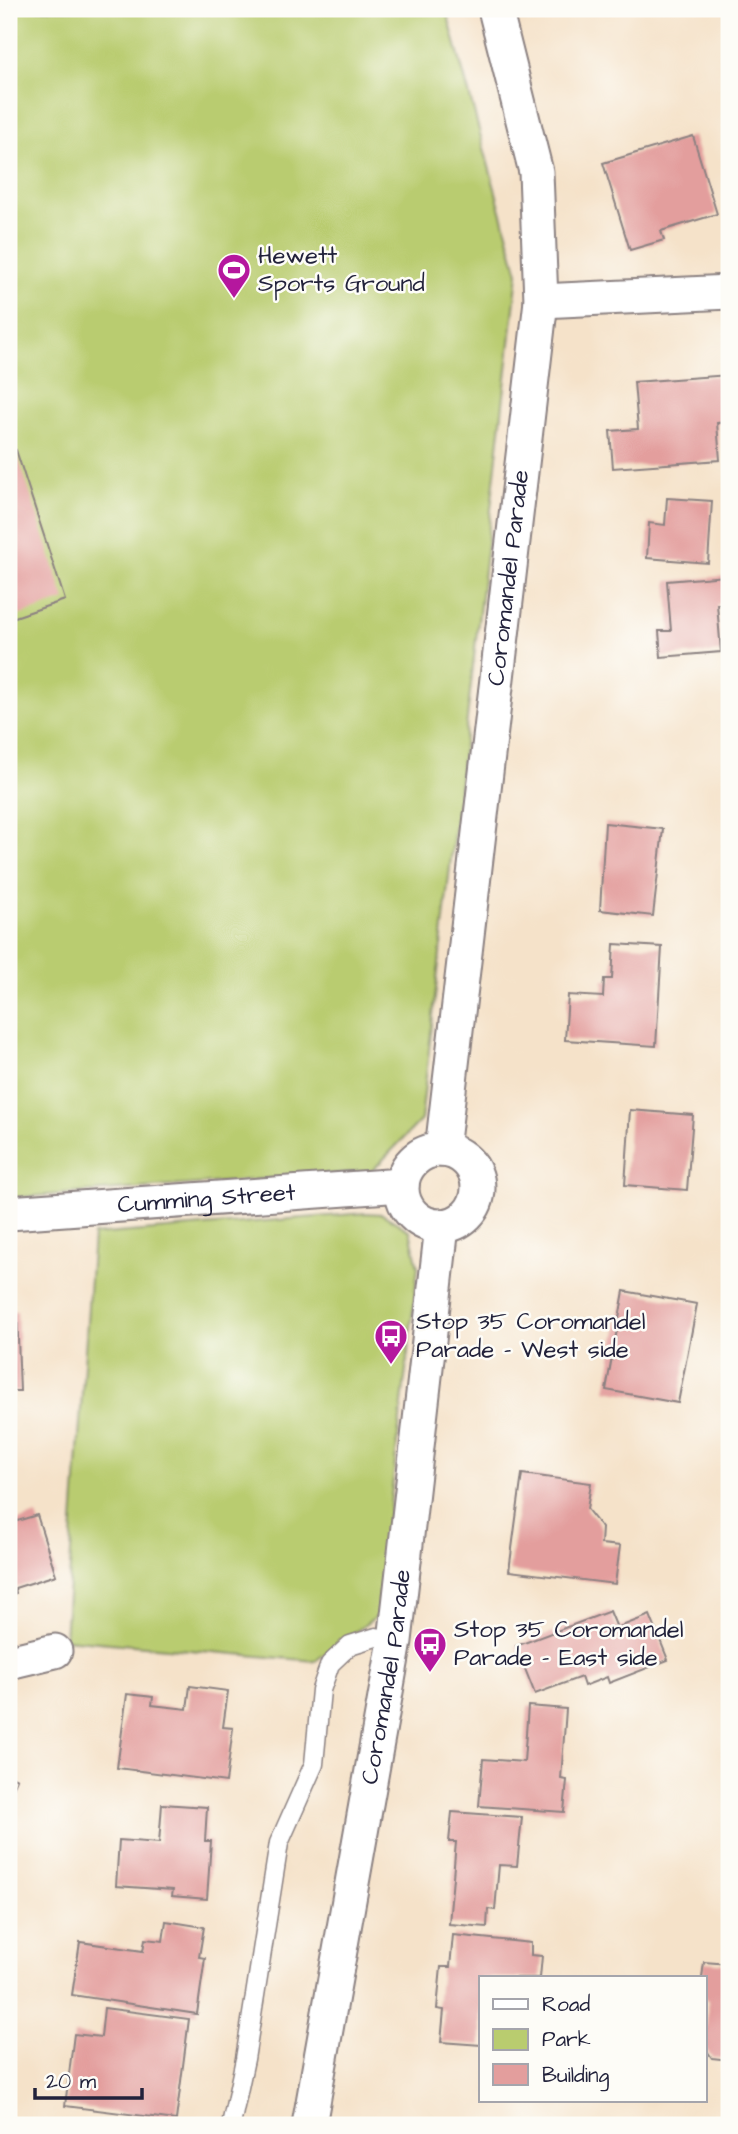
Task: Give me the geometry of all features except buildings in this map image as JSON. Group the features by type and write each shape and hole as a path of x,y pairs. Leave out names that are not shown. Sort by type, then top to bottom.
{"street":[{"name":"Coromandel Parade","path":"442,1150 541,301 536,172 495,9"},
{"path":"541,301 729,292"},
{"path":"442,1150 465,1159 478,1181 474,1206 455,1224 442,1226 429,1225 417,1219 403,1197 402,1185 405,1174 419,1156 442,1150"},
{"name":"Cumming Street","path":"9,1213 191,1197 402,1185"},
{"name":"Coromandel Parade","path":"309,2125 395,1642 442,1226"},
{"path":"9,1662 55,1651"}],"lane":[{"path":"231,2125 245,2059 279,1843 314,1763 321,1690 330,1664 350,1645 376,1637 395,1642"}],"green space":[{"path":"9,9 446,9 518,273 421,1120 372,1171 9,1198"},
{"path":"366,1213 382,1214 410,1231 418,1267 377,1616 315,1661 65,1639 93,1235"}],"place":[{"name":"Hewett Sports Ground","path":"234,300"},
{"name":"Stop 35 Coromandel Parade - West side","path":"391,1366"},
{"name":"Stop 35 Coromandel Parade - East side","path":"430,1674"}]}
